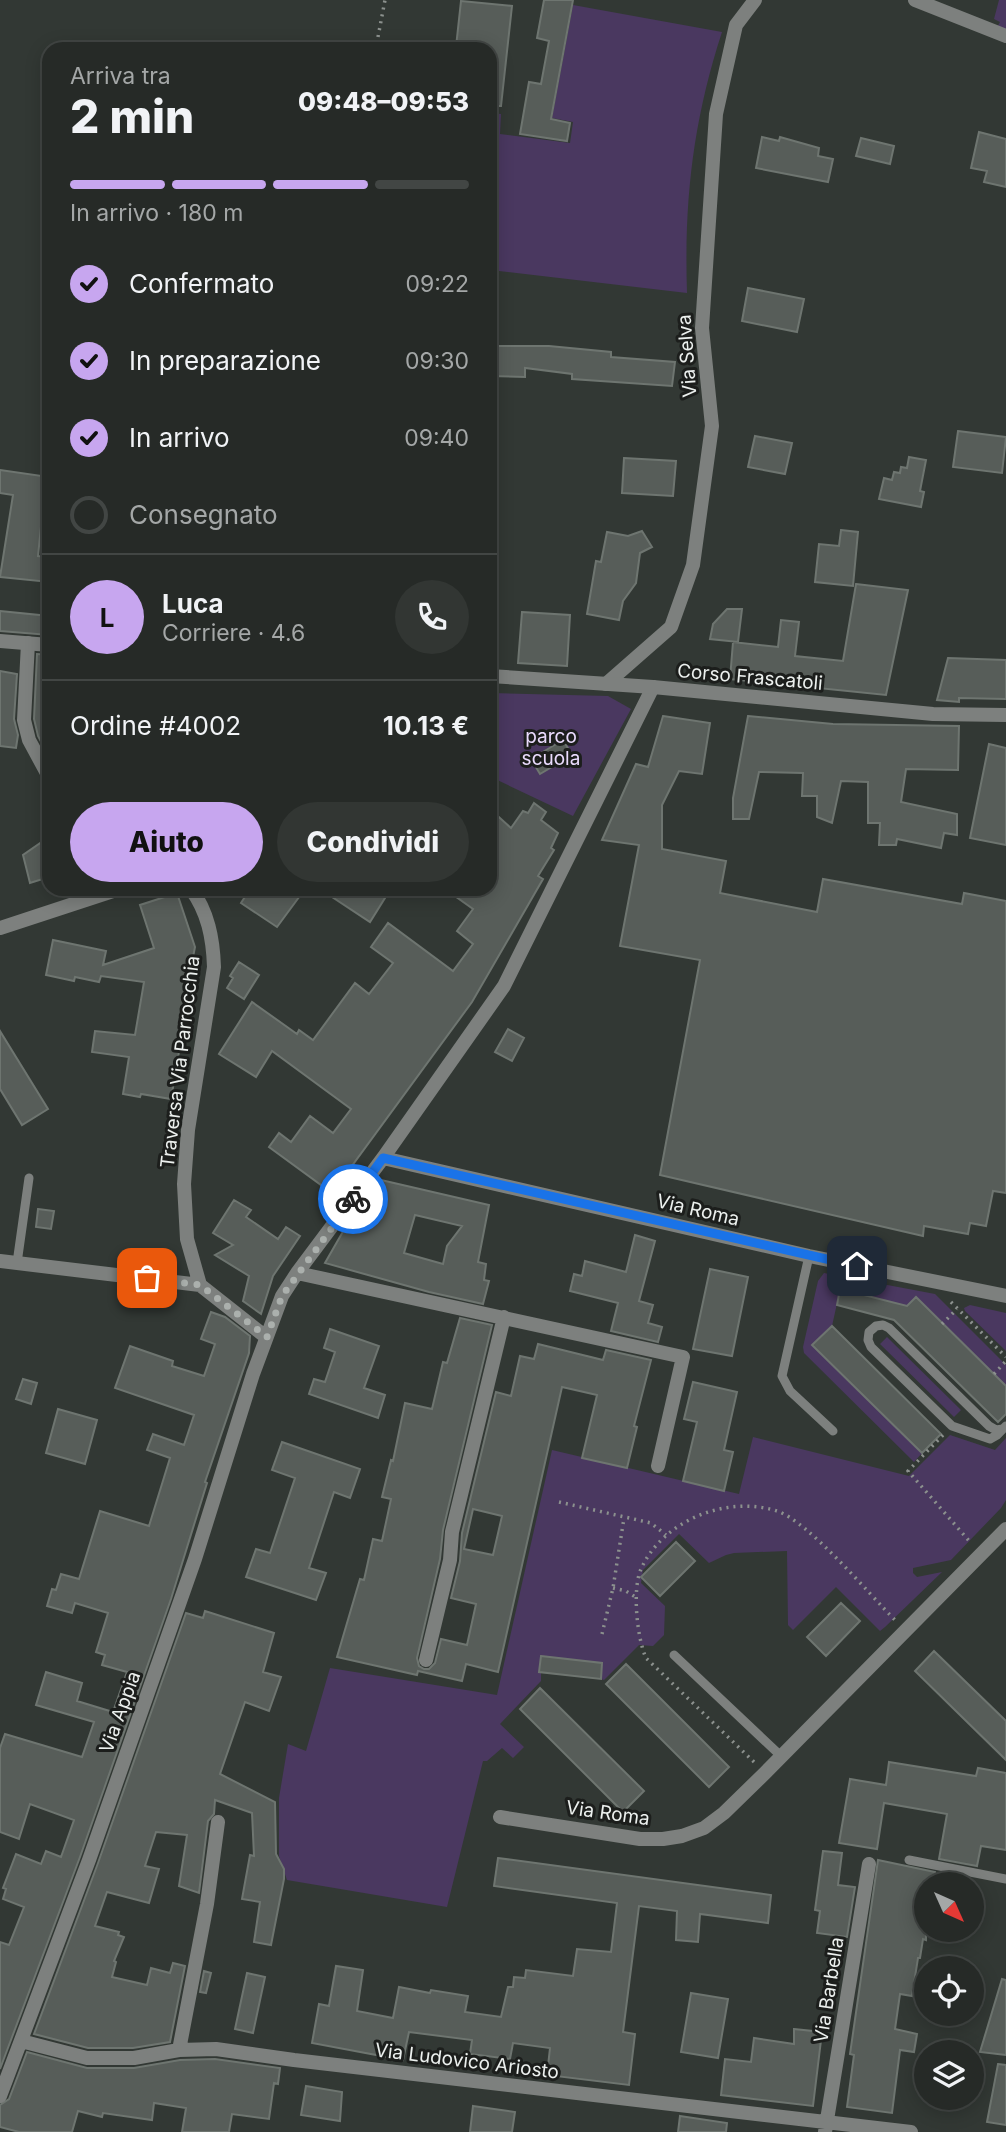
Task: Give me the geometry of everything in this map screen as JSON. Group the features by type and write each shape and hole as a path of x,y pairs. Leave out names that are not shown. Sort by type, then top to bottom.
{"street":[{"name":"Via Selva","path":"602,683 671,627 693,565 712,426 702,328 716,114 736,25 755,0"},
{"path":"915,0 1006,36"},
{"path":"0,641 42,644"},
{"path":"28,643 24,720 29,740 42,765"},
{"name":"Corso Frascatoli","path":"497,676 653,687 933,714 1006,715"},
{"path":"0,1261 200,1285 267,1337 282,1296 297,1273 383,1158 504,986 653,687"},
{"path":"0,928 98,896"},
{"name":"Traversa Via Parrocchia","path":"196,896 207,918 214,967 188,1130 184,1184 187,1239 200,1285"},
{"name":"Via Roma","path":"383,1158 809,1255 1006,1296"},
{"path":"297,1273 683,1357 658,1466"},
{"path":"426,1660 450,1560 452,1532 504,1317"},
{"name":"Via Appia","path":"0,2096 89,1860 191,1570 267,1337"},
{"name":"Via Roma","path":"500,1817 640,1839 682,1836 705,1828 765,1773 1006,1529"},
{"path":"180,2050 207,1904 218,1822"},
{"name":"Via Barbella","path":"826,2127 869,1864"},
{"name":"Via Ludovico Ariosto","path":"21,2041 87,2059 112,2060 180,2050 216,2049 826,2127 911,2132"}],"lane":[{"path":"17,1263 29,1178"},
{"path":"809,1255 782,1376 790,1391 833,1431"},
{"path":"883,1325 889,1328 989,1426 996,1430 1005,1427 990,1438 952,1426 871,1347 869,1332 883,1325"},
{"path":"674,1655 781,1756"},
{"path":"909,1860 1006,1879"}],"path":[{"path":"378,37 385,0"},
{"path":"953,1286 951,1301 1006,1359 994,1374"},
{"path":"942,1324 957,1308"},
{"path":"952,1426 908,1471 982,1555"},
{"path":"559,1502 651,1524 666,1535"},
{"path":"765,1773 646,1658 642,1649 637,1619 639,1572 666,1535 695,1517 723,1507 746,1506 778,1511 811,1534 896,1621"},
{"path":"602,1634 613,1588 624,1518"},
{"path":"613,1588 626,1591 637,1598"}],"green space":[{"path":"999,0 1006,0 1006,30 998,26 1000,22 994,19"},
{"path":"573,5 722,32 704,97 692,161 687,226 687,293 497,271 497,114 501,114 500,134 570,143 573,122 552,118"},
{"name":"parco scuola","path":"497,693 608,696 631,709 573,816 497,780"},
{"path":"824,1273 935,1294 1006,1365 1006,1386 916,1298 894,1319 840,1290 832,1326 812,1345 922,1453 914,1462 804,1353 803,1347 818,1281"},
{"path":"970,1305 1006,1313 1006,1351 965,1311 964,1308"},
{"path":"887,1337 961,1410 954,1417 880,1344"},
{"path":"950,1435 995,1450 1006,1438 1006,1500 951,1560 913,1568 917,1577 942,1572 880,1631 836,1587 793,1630 788,1625 787,1551 734,1553 709,1563 679,1534 643,1570 641,1583 665,1606 664,1635 653,1646 639,1645 604,1680 601,1679 602,1663 541,1656 541,1681 500,1724 524,1747 513,1758 502,1748 487,1761 483,1761 447,1907 287,1880 279,1856 279,1798 288,1744 306,1751 330,1668 497,1695 552,1450 739,1494 753,1437 909,1476"}],"building":[{"path":"544,0 573,0 551,119 570,123 567,141 520,134 529,82 541,84 549,41 537,38"},
{"path":"461,1 512,6 501,106 497,106 497,42 457,42"},
{"path":"979,132 1006,139 1006,187 984,182 987,171 971,168"},
{"path":"762,137 779,141 780,137 819,148 818,156 833,159 828,182 756,168"},
{"path":"861,138 894,146 890,164 856,156"},
{"path":"748,288 804,299 797,332 742,321"},
{"path":"497,346 549,346 611,352 611,357 675,362 672,386 572,379 572,374 525,368 525,377 497,376"},
{"path":"958,431 1006,437 1002,473 953,467"},
{"path":"755,436 792,443 785,474 748,467"},
{"path":"909,457 926,460 920,491 924,492 921,507 879,499 884,478 892,480 894,472 900,473 901,467 907,468"},
{"path":"624,458 676,461 673,496 622,493"},
{"path":"0,470 42,476 38,556 42,556 42,581 0,577 13,495 0,493"},
{"path":"841,530 858,532 853,586 815,582 819,544 839,546"},
{"path":"642,531 652,547 640,553 636,583 623,601 619,620 587,614 596,561 601,562 607,532 628,536"},
{"path":"856,584 908,590 886,695 730,679 733,642 778,647 781,620 799,622 795,656 843,661"},
{"path":"727,609 742,609 738,642 710,639 713,624"},
{"path":"0,611 42,615 42,634 0,631"},
{"path":"522,612 570,615 567,666 518,663"},
{"path":"37,654 42,654 42,744 34,719"},
{"path":"948,658 1006,660 1006,699 959,698 959,702 937,700"},
{"path":"0,671 17,674 14,719 18,735 16,748 0,746"},
{"path":"663,716 710,723 702,774 679,771 662,805 662,849 726,861 720,893 817,912 823,879 962,904 964,893 1006,901 1006,1193 993,1191 986,1226 970,1223 968,1234 924,1226 923,1236 660,1175 700,960 620,946 639,845 602,840 636,764 648,767"},
{"path":"748,716 833,724 959,726 958,770 906,769 901,802 957,814 957,835 944,833 941,848 897,839 896,845 879,845 880,823 868,823 868,782 841,781 832,823 817,817 817,796 802,796 803,773 759,772 749,819 733,819 733,798"},
{"path":"563,740 572,755 540,774 531,759"},
{"path":"989,744 1006,748 1006,845 970,838"},
{"path":"534,803 546,812 541,820 558,833 551,848 554,850 538,876 543,879 472,1002 332,1193 269,1147 279,1133 291,1142 310,1116 333,1133 351,1109 272,1051 256,1077 219,1054 252,1002 297,1034 299,1030 313,1040 355,983 369,994 393,963 371,947 388,923 453,971 473,944 457,931 473,909 455,896 497,896 497,815 511,828 523,811 528,813"},
{"path":"42,842 42,879 30,883 23,855"},
{"path":"168,896 178,896 195,947 171,1099 123,1094 129,1057 92,1052 95,1031 135,1035 144,982 101,976 99,982 75,977 74,981 46,975 53,940 106,951 103,965 154,948 140,905"},
{"path":"246,896 300,896 277,927 241,903"},
{"path":"331,896 382,896 385,898 370,922"},
{"path":"239,962 259,975 244,999 227,988 233,978 230,976"},
{"path":"508,1029 524,1038 512,1061 495,1052"},
{"path":"0,1031 48,1109 22,1125 0,1089"},
{"path":"381,1180 489,1205 478,1262 486,1264 484,1280 489,1281 483,1304 325,1263 349,1221","holes":["415,1215 462,1226 447,1246 443,1264 404,1253"]},
{"path":"234,1200 251,1210 246,1217 278,1239 286,1227 300,1236 273,1276 261,1314 243,1301 249,1276 215,1255 233,1245 213,1233"},
{"path":"38,1209 54,1211 51,1229 36,1227"},
{"path":"635,1235 655,1241 639,1301 653,1305 648,1323 662,1327 658,1342 611,1331 618,1303 570,1291 574,1274 582,1276 585,1261 626,1272"},
{"path":"710,1269 748,1277 732,1356 693,1349"},
{"path":"840,1289 907,1306 916,1297 1006,1386 1006,1414 998,1422 894,1320 837,1305"},
{"path":"211,1312 225,1317 250,1336 249,1353 205,1482 207,1483 171,1599 80,1857 0,2069 0,1942 9,1945 24,1907 3,1899 6,1889 3,1888 16,1854 41,1864 46,1851 61,1857 74,1820 30,1804 19,1839 0,1832 0,1748 5,1734 82,1757 94,1722 36,1705 46,1672 82,1683 77,1701 113,1712 127,1672 102,1665 105,1655 96,1652 108,1613 75,1603 72,1613 47,1606 52,1589 56,1590 61,1574 79,1579 100,1511 149,1526 170,1458 147,1450 153,1434 184,1445 194,1415 115,1388 130,1346 173,1361 172,1366 204,1376 215,1344 201,1339"},
{"path":"460,1318 492,1325 443,1530 440,1559 417,1658 419,1666 424,1669 429,1669 435,1663 441,1639 467,1645 476,1604 451,1598 460,1561 462,1533 496,1392 511,1396 520,1356 534,1359 538,1344 603,1360 606,1350 651,1360 634,1426 637,1427 627,1468 582,1458 597,1395 562,1387 498,1672 466,1664 462,1681 418,1671 417,1675 337,1657 360,1579 364,1580 373,1539 382,1541 391,1499 382,1497 391,1460 393,1461 405,1403 432,1409 443,1362 447,1363","holes":["473,1509 502,1516 493,1555 464,1549"]},
{"path":"832,1326 941,1434 922,1453 812,1345"},
{"path":"330,1329 379,1346 364,1388 385,1395 378,1418 309,1394 314,1379 325,1382 335,1352 324,1348"},
{"path":"23,1379 37,1383 31,1404 16,1399"},
{"path":"693,1382 737,1392 724,1450 733,1452 724,1491 683,1481 697,1422 684,1419"},
{"path":"58,1409 97,1420 85,1464 46,1453"},
{"path":"282,1442 360,1469 350,1498 334,1492 309,1568 326,1573 316,1600 246,1577 256,1549 270,1553 295,1478 272,1470"},
{"path":"676,1542 695,1561 660,1596 641,1577"},
{"path":"841,1603 860,1621 826,1656 807,1637"},
{"path":"205,1611 274,1633 263,1672 281,1677 269,1711 245,1702 220,1774 275,1802 276,1854 284,1869 284,1879 271,1945 254,1942 260,1902 242,1899 250,1855 254,1856 252,1813 215,1800 214,1814 208,1821 199,1893 179,1886 187,1835 156,1832 145,1866 159,1869 149,1903 107,1892 95,1926 119,1932 118,1935 124,1937 114,1961 116,1962 112,1977 147,1985 151,1968 170,1973 173,1963 185,1966 170,2042 133,2048 88,2048 34,2034 98,1863 186,1613 203,1618"},
{"path":"934,1651 1006,1721 1006,1760 915,1671"},
{"path":"541,1656 602,1663 601,1679 539,1672"},
{"path":"626,1664 729,1767 709,1787 606,1684"},
{"path":"540,1688 644,1791 623,1812 520,1709"},
{"path":"889,1762 976,1776 978,1768 1006,1773 1006,1850 981,1846 977,1866 939,1859 947,1814 884,1803 877,1849 839,1843 850,1779 886,1785"},
{"path":"823,1851 842,1853 838,1885 855,1887 847,1937 817,1933 820,1911 815,1910"},
{"path":"498,1858 771,1895 768,1923 700,1914 698,1942 676,1940 677,1911 639,1906 623,2032 635,2034 629,2085 547,2075 550,2048 513,2043 510,2059 470,2054 472,2040 409,2032 403,2060 312,2043 319,2004 329,2006 336,1966 363,1970 357,2011 393,2018 399,1987 468,1996 465,2012 501,2017 508,1987 513,1987 514,1977 525,1978 526,1970 573,1976 577,1949 611,1952 617,1903 494,1886"},
{"path":"878,1860 935,1872 914,1872 914,1942 923,1942 920,1956 914,1956 912,1996 900,1994 895,2029 917,2034 914,2052 900,2050 892,2113 847,2107 854,2055 850,2054"},
{"path":"204,1971 211,1973 206,1993 200,1992"},
{"path":"247,1973 265,1977 253,2033 235,2029"},
{"path":"1002,1979 1006,1980 1006,2055 984,2052 984,2040"},
{"path":"691,1993 728,1999 718,2058 681,2052"},
{"path":"794,2029 822,2032 813,2106 721,2095 725,2059 751,2062 754,2038 794,2044"},
{"path":"27,2052 87,2068 134,2068 180,2060 215,2059 280,2068 278,2084 274,2083 269,2119 232,2114 229,2132 182,2132 186,2108 154,2103 152,2120 103,2113 102,2117 78,2111 72,2132 19,2132 0,2127 0,2105 9,2099"},
{"path":"998,2064 1006,2065 1006,2125 987,2122"},
{"path":"306,2086 342,2092 340,2121 301,2115"},
{"path":"473,2106 515,2112 512,2132 470,2132"},
{"path":"680,2116 727,2123 726,2132 678,2132"}],"way so far":[{"path":"147,1278 200,1285 267,1337 282,1296 353,1199"}],"route":[{"path":"353,1199 383,1158 857,1266"}]}
